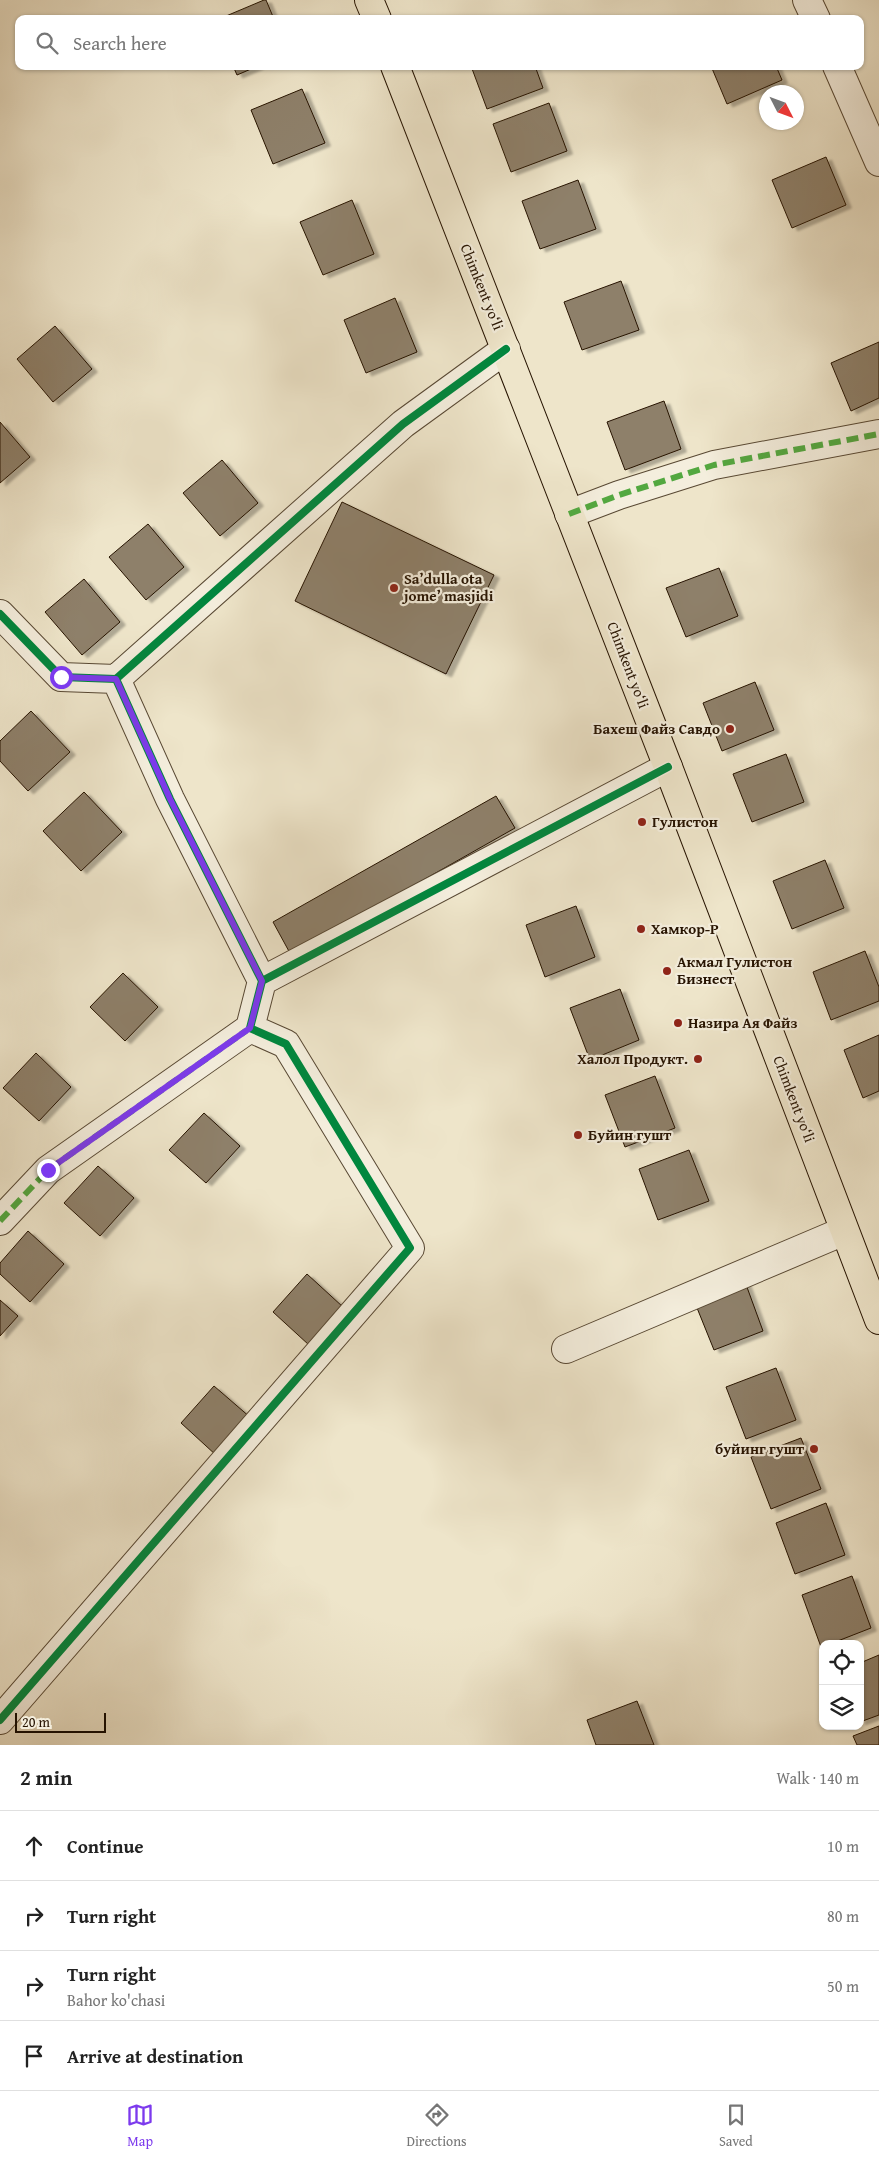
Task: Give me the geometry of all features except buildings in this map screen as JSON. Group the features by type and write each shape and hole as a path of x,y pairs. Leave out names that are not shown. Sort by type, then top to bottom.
{"highway":[{"path":"369,0 375,15"},
{"name":"Chimkent yo‘li","path":"397,70 668,767 879,1320"}],"street":[{"path":"807,0 814,15"},
{"path":"838,70 879,162"},
{"path":"0,614 61,677 116,679 403,424 506,348"},
{"path":"569,514 619,495 714,465 879,434"},
{"path":"0,1220 48,1170 250,1028 262,981 170,799 116,679"},
{"path":"262,981 668,767"},
{"path":"0,1720 410,1248 286,1044 250,1028"},
{"path":"566,1349 844,1231"}],"marked path":[{"path":"569,514 619,495 714,465 879,434"},
{"path":"0,1221 48,1170 250,1028 253,1029"}],"cycle path":[{"path":"116,679 403,424 506,349"},
{"path":"0,614 61,677 116,679 170,799 262,981 250,1028 286,1044 410,1248 0,1720"},
{"path":"262,981 668,767"}],"place":[{"name":"Sa’dulla ota jome’ masjidi","path":"394,588"},
{"name":"Бахеш Файз Савдо","path":"730,729"},
{"name":"Гулистон","path":"642,822"},
{"name":"Хамкор-Р","path":"641,929"},
{"name":"Акмал Гулистон Бизнест","path":"667,971"},
{"name":"Назира Ая Файз","path":"678,1023"},
{"name":"Халол Продукт.","path":"698,1059"},
{"name":"Буйин гушт","path":"578,1135"},
{"name":"буйинг гушт","path":"814,1449"}],"route":[{"path":"48,1170 250,1028 262,981 170,799 116,679 61,677"}]}
